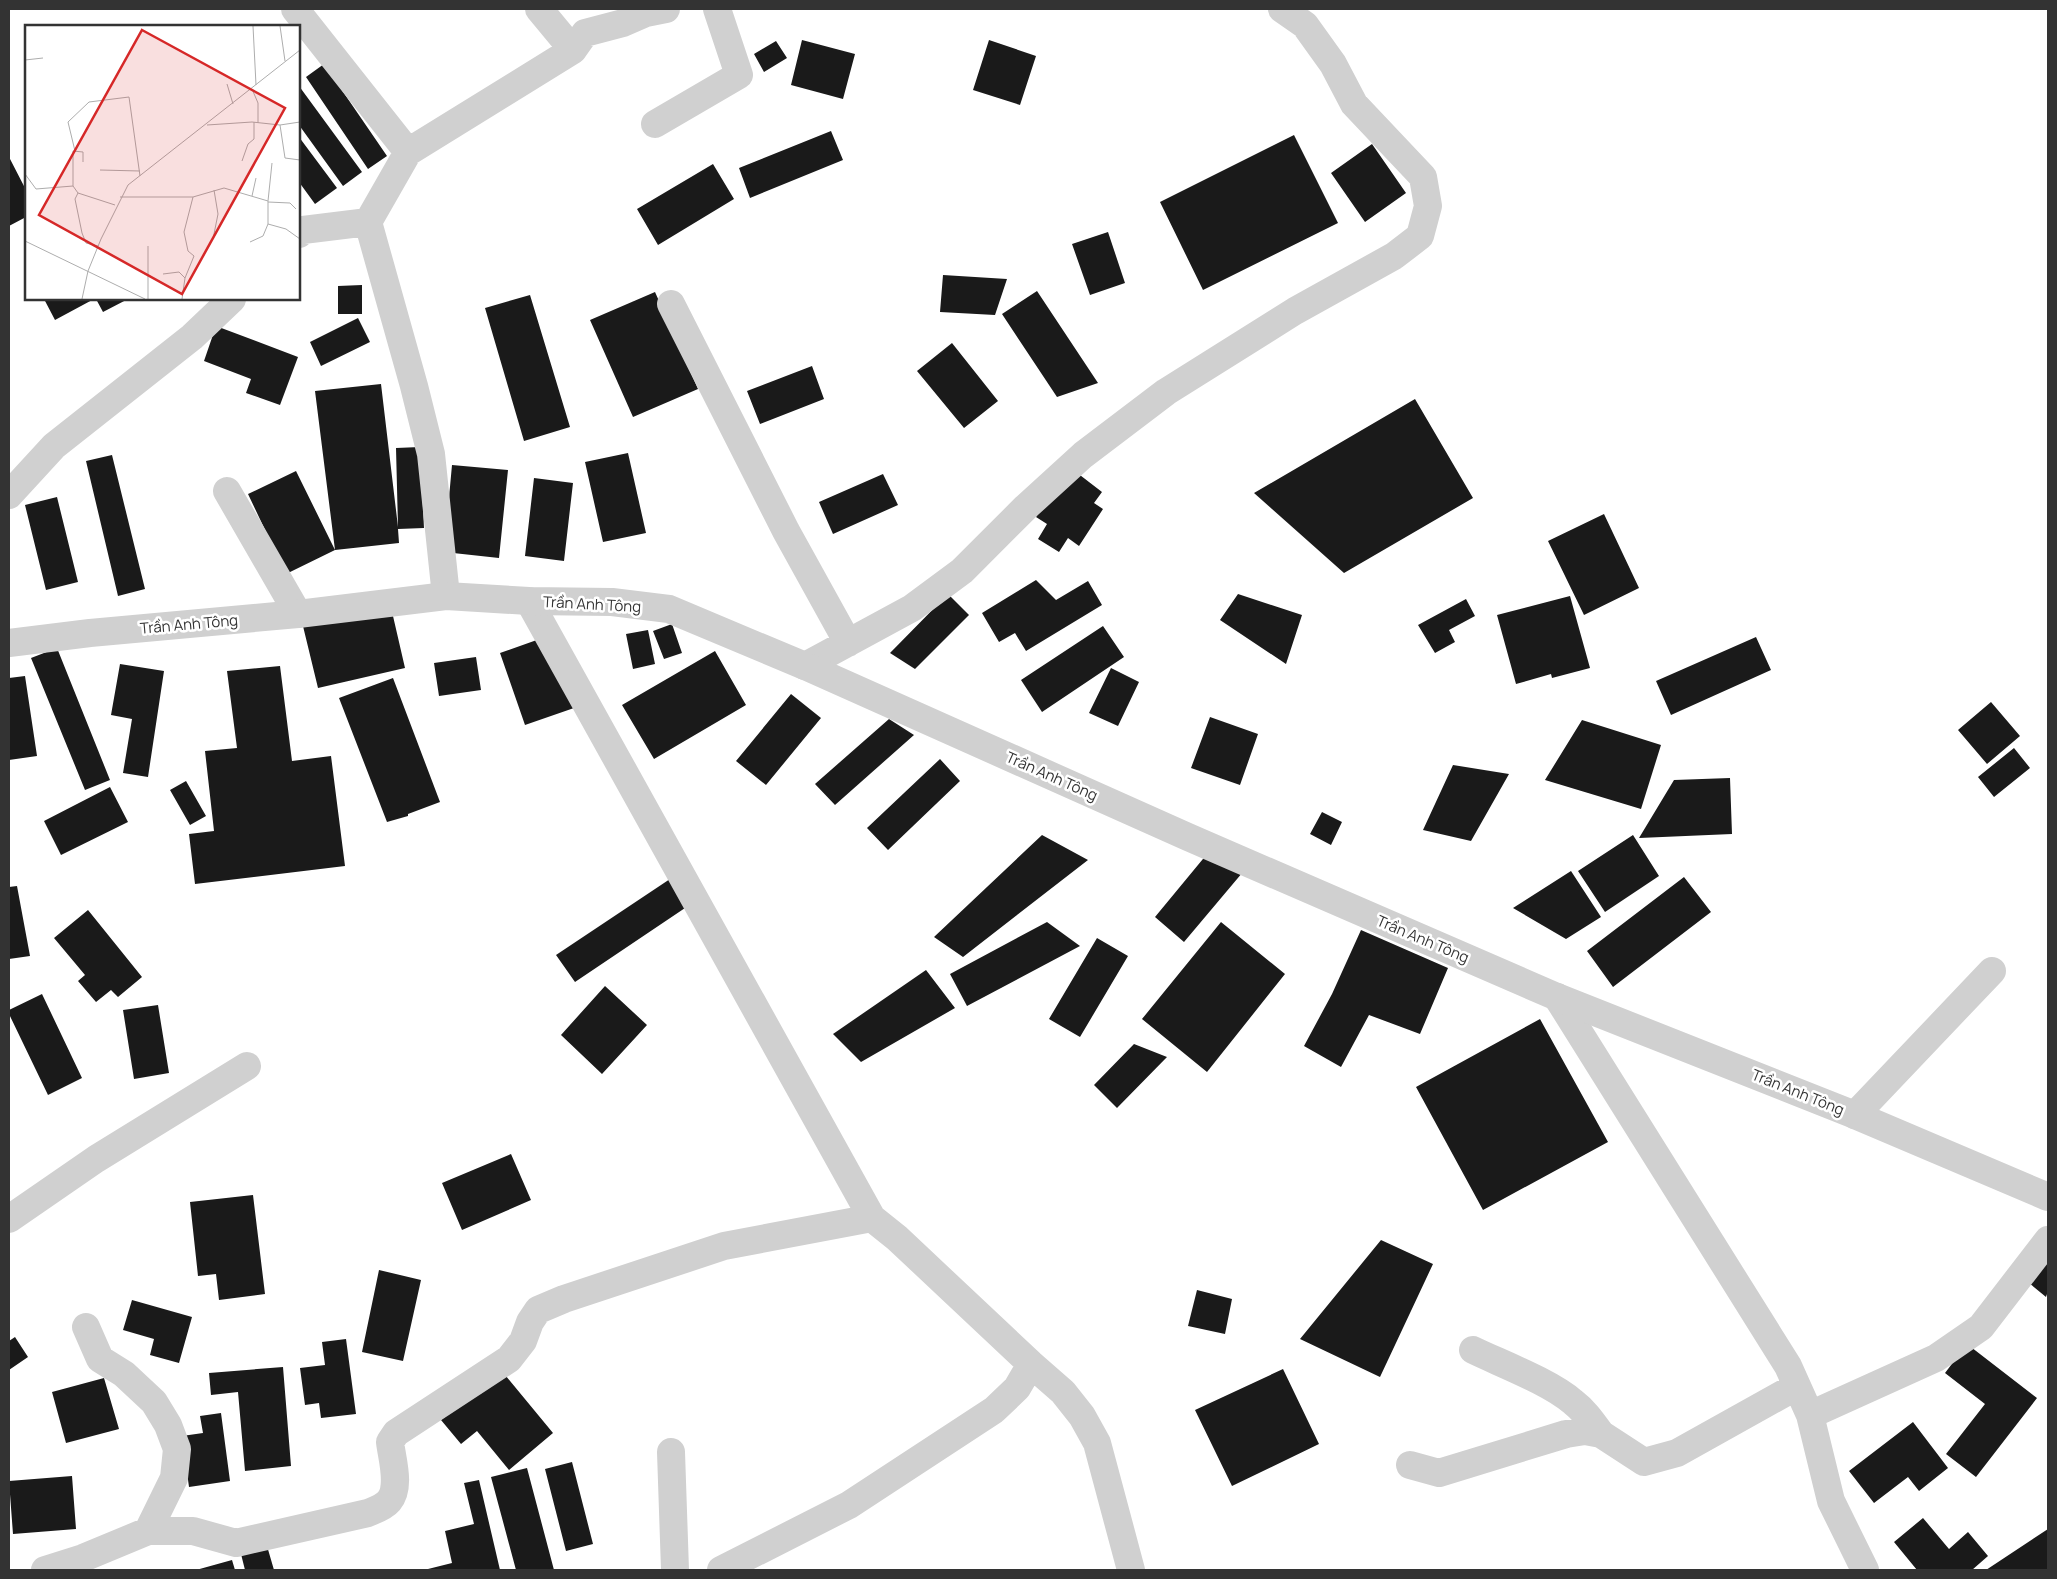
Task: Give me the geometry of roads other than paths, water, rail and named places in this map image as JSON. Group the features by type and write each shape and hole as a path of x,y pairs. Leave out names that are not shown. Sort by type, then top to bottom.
{"street":[{"path":"295,9 408,152"},
{"path":"539,9 573,50"},
{"path":"446,596 431,454 368,222 408,152 573,50 585,33 623,23 646,13 666,9"},
{"path":"655,124 740,75 717,9"},
{"path":"806,666 912,608 962,571 1026,507 1083,455 1166,392 1295,311 1394,256 1420,236 1428,206 1423,177 1354,104 1333,64 1306,25 1282,9"},
{"path":"300,233 303,230 368,222"},
{"path":"9,495 54,446 192,337 231,300"},
{"path":"672,304 786,532 848,644"},
{"path":"227,491 298,614"},
{"name":"Trần Anh Tông","path":"9,641 298,614 446,596 529,601 612,602 669,609 806,666 1188,837 1557,997 1855,1115 2048,1196"},
{"path":"529,601 872,1218 1063,1392 1082,1416 1097,1443 1131,1570"},
{"path":"1855,1115 1992,971"},
{"path":"1557,997 1788,1366 1810,1415 1831,1501 1866,1570"},
{"path":"9,1218 96,1159 247,1066"},
{"path":"45,1570 83,1558 148,1531 193,1531 236,1542 368,1513 390,1500 395,1487 390,1442 396,1433 509,1360 524,1341 530,1322 538,1310 564,1299 724,1246 872,1218"},
{"path":"1810,1415 1936,1358 1981,1327 2048,1240"},
{"path":"86,1327 100,1359 124,1374 154,1402 168,1425 177,1450 174,1478 148,1531"},
{"path":"1473,1350 1554,1389 1572,1401 1586,1414 1601,1434 1644,1462 1677,1453 1797,1386"},
{"path":"721,1570 849,1505 994,1410 1017,1388 1031,1364"},
{"path":"1410,1465 1438,1473 1566,1434 1585,1431 1601,1434"},
{"path":"671,1452 675,1570"}]}
